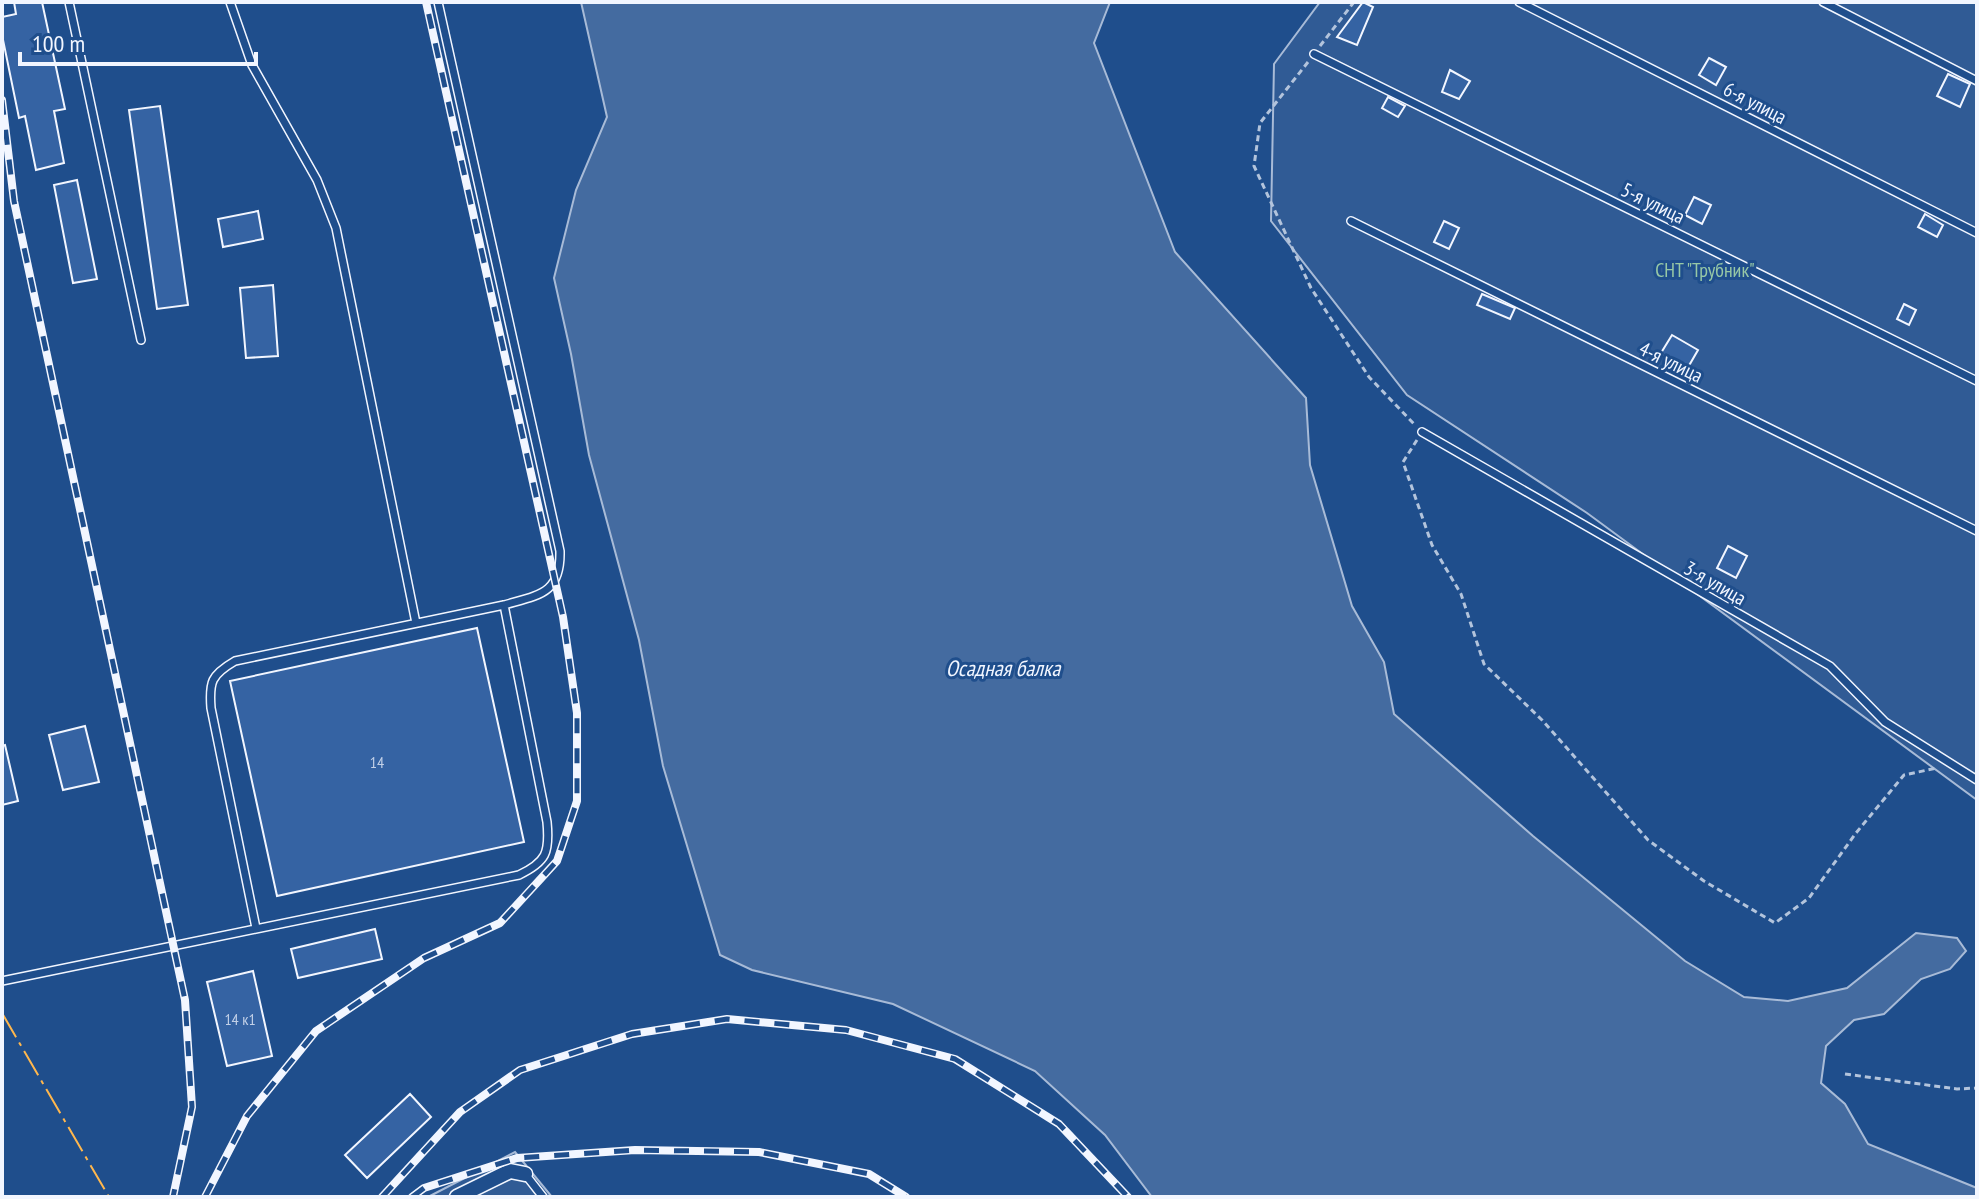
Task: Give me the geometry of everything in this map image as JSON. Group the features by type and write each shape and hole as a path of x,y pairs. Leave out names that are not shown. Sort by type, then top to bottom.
{"street":[{"path":"457,1197 510,1171 525,1174"}],"lane":[{"path":"69,2 141,340"},
{"path":"230,2 252,65 317,180 336,228 416,623"},
{"path":"256,928 211,708 209,686 215,676 235,661 504,605 549,590 560,569 560,551 438,2"},
{"name":"6-я улица","path":"1519,2 1977,233"},
{"path":"1823,2 1977,81"},
{"name":"5-я улица","path":"1314,54 1977,381"},
{"name":"4-я улица","path":"1351,221 1977,531"},
{"name":"3-я улица","path":"1422,432 1830,666 1885,722 1977,780"},
{"path":"2,981 519,875 538,866 545,856 547,822 504,605"},
{"path":"525,1174 543,1197"}],"path":[{"path":"1354,2 1260,123 1254,166 1311,288 1369,377 1422,432 1403,462 1432,545 1461,594 1484,664 1542,720 1648,840 1704,881 1775,923 1809,898 1856,833 1904,775 1952,765"},
{"path":"1845,1074 1957,1089 1975,1088"}],"shaded area":[{"name":"СНТ \"Трубник\"","path":"1320,2 1977,2 1977,800 1587,513 1407,395 1271,221 1274,64"},
{"path":"515,1152 552,1197 428,1197"}],"water":[{"name":"Осадная балка","path":"581,2 1110,2 1094,43 1175,252 1306,398 1310,465 1352,606 1384,662 1394,714 1533,836 1685,961 1744,997 1788,1001 1847,988 1916,933 1957,938 1966,951 1950,969 1921,979 1884,1014 1854,1020 1826,1046 1821,1083 1845,1104 1868,1144 1977,1188 1977,1197 1152,1197 1105,1135 1035,1071 893,1004 752,970 720,955 663,766 639,640 589,455 554,278 576,190 607,117"}],"building":[{"path":"14,2 42,2 65,109 54,111 64,163 36,170 25,116 19,118 2,35 2,17 16,14"},
{"path":"1363,2 1373,7 1357,45 1337,37"},
{"path":"1709,58 1726,67 1716,85 1699,75"},
{"path":"1450,70 1470,81 1459,99 1442,92"},
{"path":"1948,74 1970,84 1960,107 1937,96"},
{"path":"1388,97 1405,106 1398,117 1382,108"},
{"path":"160,106 188,305 157,309 129,110"},
{"path":"77,180 97,279 73,283 54,185"},
{"path":"1694,197 1711,205 1702,224 1685,215"},
{"path":"258,211 263,239 223,247 218,219"},
{"path":"1925,214 1943,225 1937,237 1918,227"},
{"path":"1444,221 1459,228 1449,249 1434,242"},
{"path":"273,285 278,356 246,358 240,288"},
{"path":"1482,294 1515,308 1510,319 1477,305"},
{"path":"1904,304 1916,310 1909,325 1897,319"},
{"path":"1672,335 1698,350 1687,369 1661,353"},
{"path":"1728,546 1747,556 1736,578 1717,568"},
{"path":"477,628 524,842 277,896 230,681"},
{"path":"85,726 99,782 63,790 49,735"},
{"path":"5,745 18,801 2,805 2,746"},
{"path":"375,929 382,959 298,978 291,949"},
{"path":"253,971 272,1056 227,1066 207,982"},
{"path":"410,1094 431,1117 367,1178 345,1155"}],"railway":[{"path":"205,1197 247,1116 316,1031 424,958 500,923 557,861 577,801 577,713 563,617 426,2"},
{"path":"2,100 14,201 185,1000 192,1107 173,1197"},
{"path":"382,1197 460,1112 520,1070 632,1034 727,1019 846,1030 955,1059 1059,1124 1128,1197"},
{"path":"412,1197 424,1188 517,1158 635,1150 759,1152 869,1174 906,1197"}],"power":[{"path":"2,1013 109,1197"}]}
